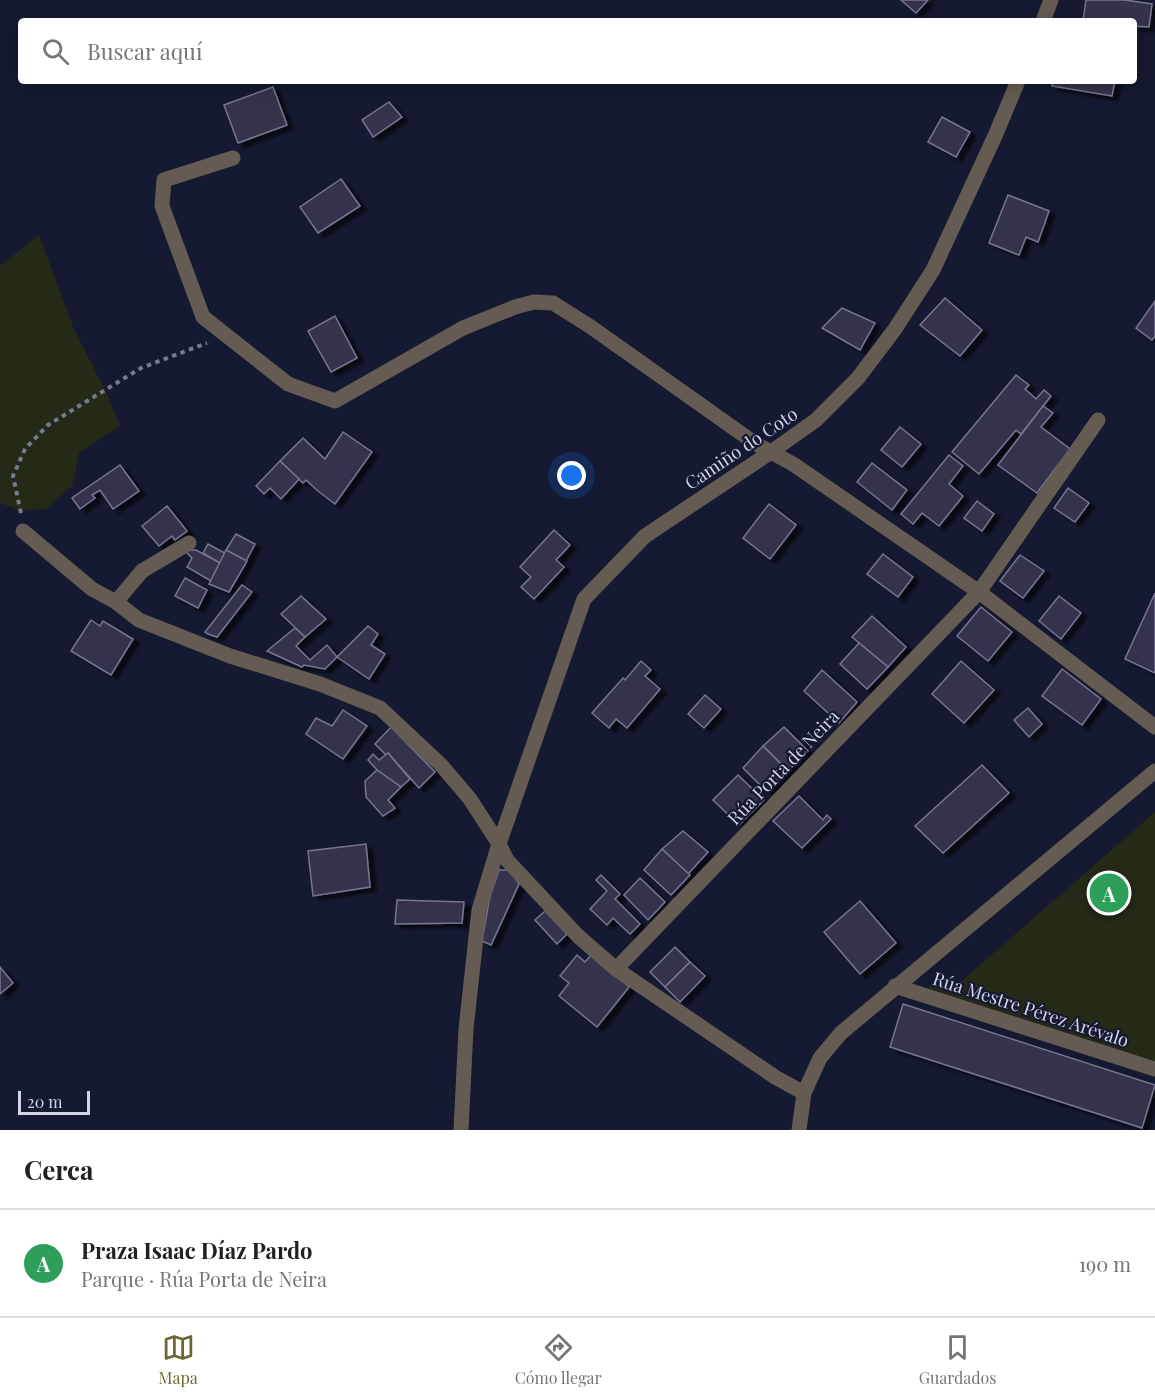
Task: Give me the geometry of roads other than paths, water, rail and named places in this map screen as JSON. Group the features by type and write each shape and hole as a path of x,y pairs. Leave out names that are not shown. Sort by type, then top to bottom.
{"street":[{"path":"1044,18 1051,0"},
{"name":"Camiño do Coto","path":"461,1130 466,1029 479,910 499,844 584,599 645,536 771,453 816,420 858,378 895,329 933,270 1017,84"},
{"path":"233,158 164,180 162,206 203,317 288,384 335,401 463,328 515,307 534,302 553,303 979,592 1155,727"},
{"name":"Rúa Porta de Neira","path":"616,969 979,592 1098,420"},
{"path":"23,531 92,589 116,602 139,620 230,656 320,684 380,708 441,765 470,799 507,860 578,936 616,969 775,1077 804,1093"},
{"path":"116,602 142,571 189,543"},
{"path":"799,1130 804,1093 820,1058 834,1041 895,986 1155,771"},
{"name":"Rúa Mestre Pérez Arévalo","path":"895,986 1155,1069"}],"place":[{"name":"Praza Isaac Díaz Pardo","path":"1109,893"}]}
